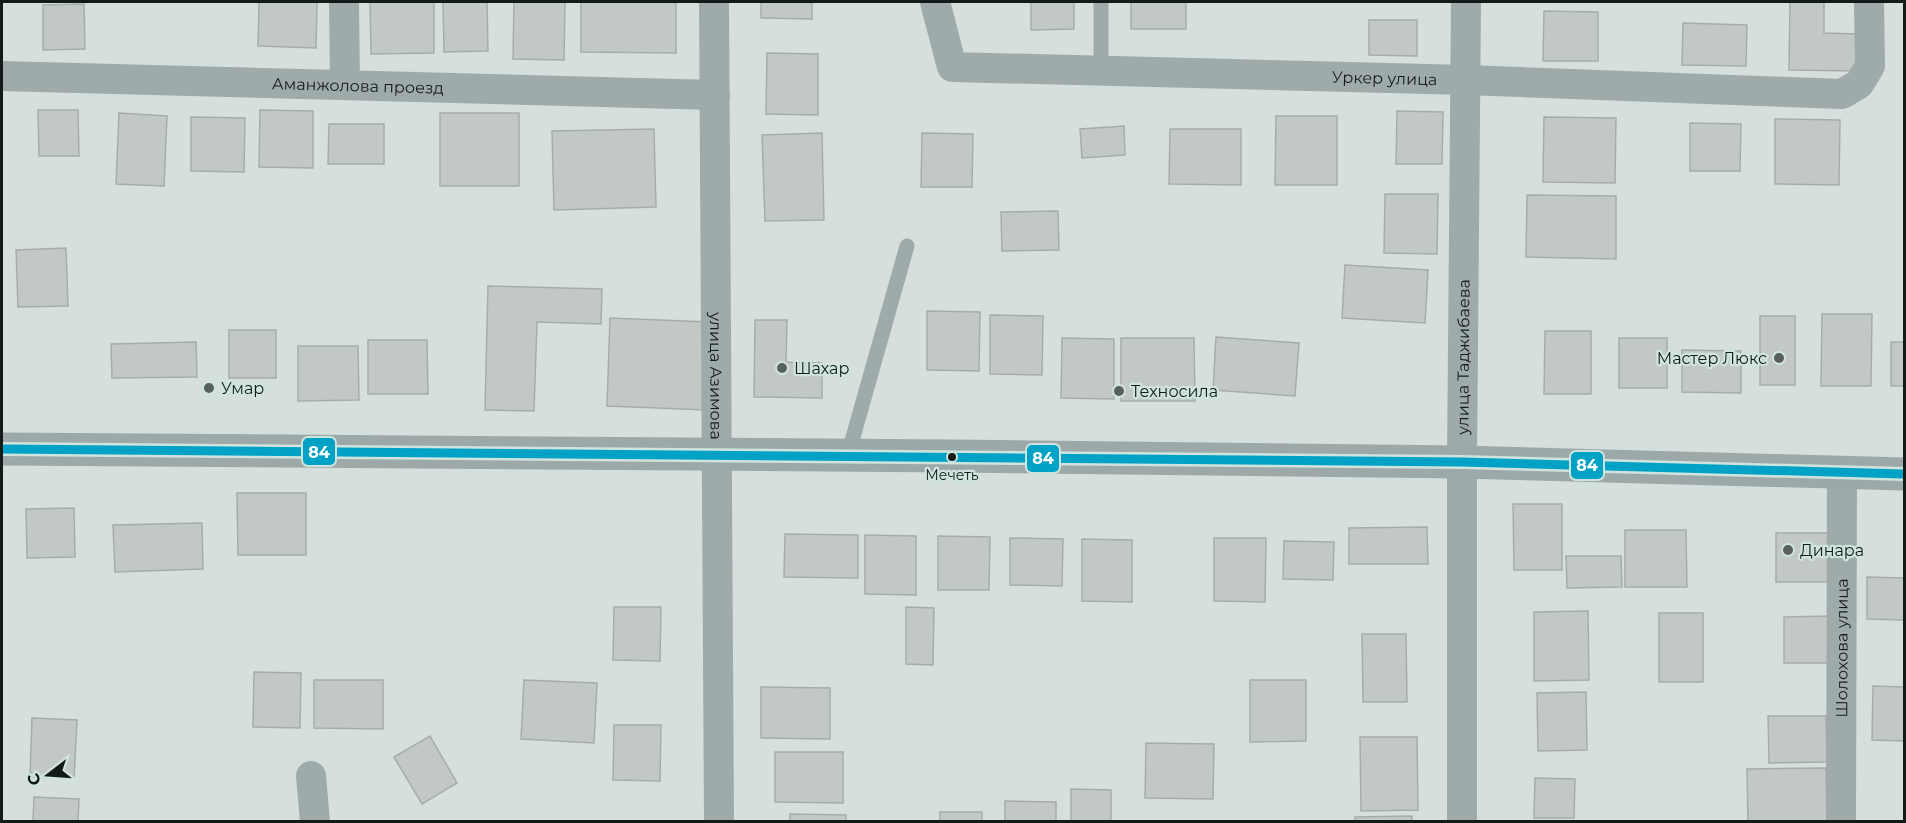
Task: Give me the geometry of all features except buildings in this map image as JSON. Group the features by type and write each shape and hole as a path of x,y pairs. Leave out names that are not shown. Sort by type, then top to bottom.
{"main road":[{"path":"2,449 1462,462 1905,474"}],"street":[{"path":"344,2 345,86"},
{"name":"улица Азимова","path":"714,2 719,822"},
{"name":"Уркер улица","path":"935,2 952,67 1466,80 1842,94 1859,84 1870,66 1869,2"},
{"name":"улица Таджибаева","path":"1462,822 1466,2"},
{"name":"Аманжолова проезд","path":"2,76 715,95"},
{"name":"Шолохова улица","path":"1841,822 1842,473"},
{"path":"311,776 315,822"}],"lane":[{"path":"1101,2 1101,70"},
{"path":"848,455 907,246"}],"transit line":[{"name":"84","path":"2,449 1462,462 1904,474"}],"place":[{"name":"Мастер Люкс","path":"1779,358"},
{"name":"Шахар","path":"782,368"},
{"name":"Умар","path":"209,388"},
{"name":"Техносила","path":"1119,391"},
{"name":"Мечеть","path":"952,457"},
{"name":"Динара","path":"1788,550"}]}
